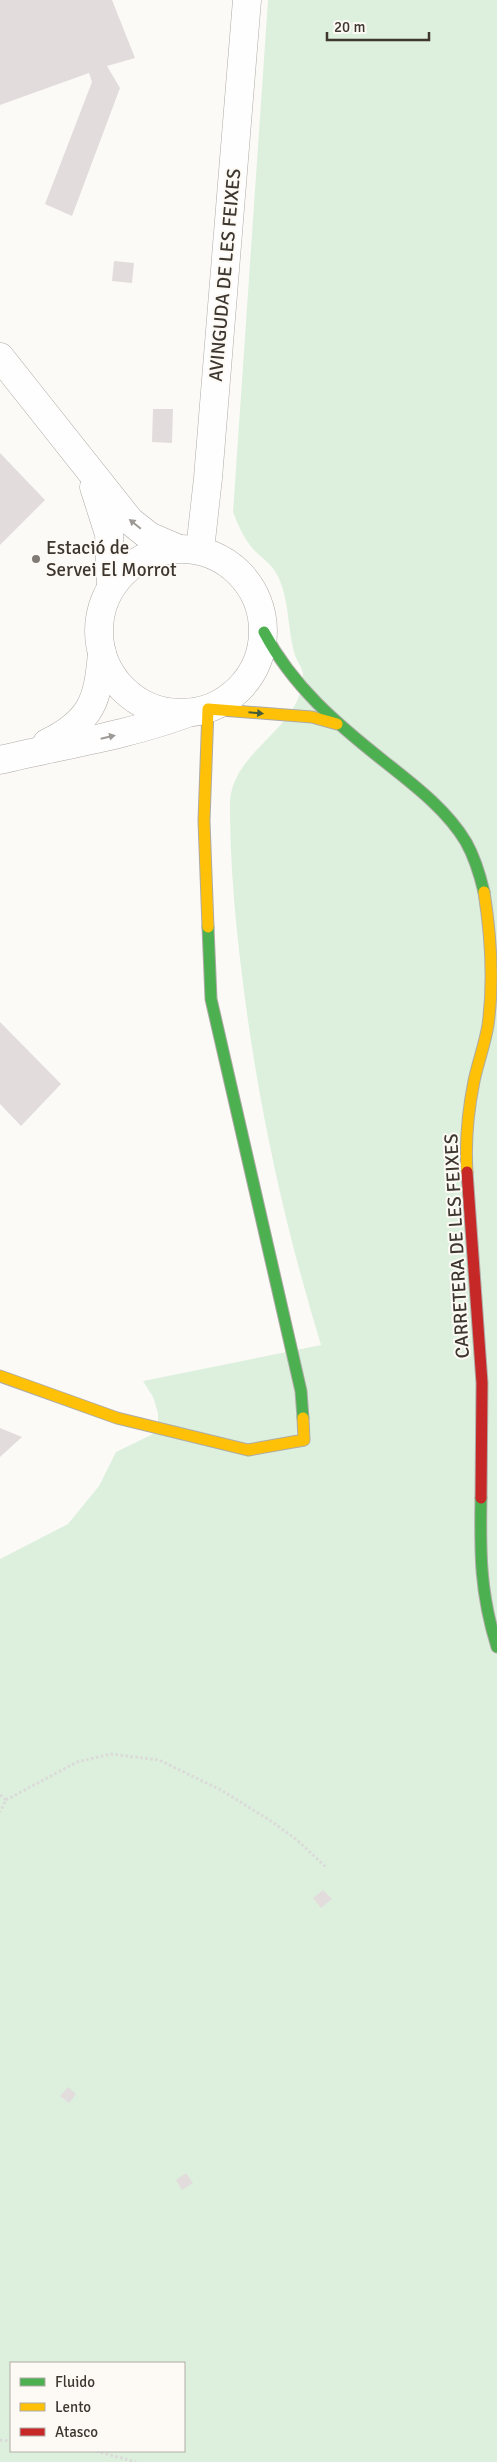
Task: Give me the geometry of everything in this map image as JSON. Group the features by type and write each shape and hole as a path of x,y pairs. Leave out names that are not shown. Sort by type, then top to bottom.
{"street":[{"name":"AVINGUDA DE LES FEIXES","path":"188,549 207,488 247,0"},
{"path":"0,357 130,521 149,536 227,562 239,572 253,589 261,610 264,632 257,665 248,679 223,702 152,726 0,760"},
{"path":"83,460 99,498 109,534 111,588"},
{"path":"188,549 157,552 139,560 123,572 111,588 99,619 99,636 102,653 111,674 125,691 144,704 165,711 198,711"},
{"name":"CARRETERA DE LES FEIXES","path":"264,632 282,666 337,724 407,779 450,821 471,852 483,891 491,986 487,1026 468,1117 466,1151 482,1383 480,1565 488,1618 497,1647"},
{"path":"26,754 63,736 91,710 100,682 102,653"},
{"path":"0,1376 117,1418 248,1450 304,1440 302,1391 211,999 198,711"},
{"name":"CARRETERA DE LES FEIXES","path":"198,711 312,717 337,724"}],"path":[{"path":"0,1812 6,1800 77,1762 111,1754 159,1760 221,1790 271,1821 298,1840 328,1868"},
{"path":"0,1795 6,1800"},
{"path":"100,2452 136,2462"}],"green space":[{"path":"268,0 497,0 497,2462 0,2462 0,1559 68,1524 99,1486 116,1452 153,1434 158,1427 158,1413 153,1397 143,1381 321,1345 295,1254 273,1162 255,1069 237,933 230,827 230,806 233,787 241,770 291,711 300,694 303,672 292,645 281,582 276,573 247,541 233,512"}],"building":[{"path":"0,0 112,0 135,58 107,66 120,88 72,216 45,204 92,82 89,73 0,105"},
{"path":"114,261 134,263 132,283 112,281"},
{"path":"153,409 173,409 172,443 152,442"},
{"path":"0,453 45,500 0,545"},
{"path":"0,1022 61,1084 21,1126 0,1104"},
{"path":"0,1428 22,1437 0,1457"},
{"path":"323,1890 332,1899 321,1908 313,1898"},
{"path":"68,2087 76,2094 69,2103 60,2096"},
{"path":"186,2173 193,2183 182,2190 176,2180"}],"traffic: fast":[{"path":"264,632 288,670 317,703 333,719 418,789 449,819 469,848 484,892"},
{"path":"208,927 211,999 301,1391 303,1418"},
{"path":"481,1498 482,1573 487,1609 497,1647"}],"traffic: slow":[{"path":"208,927 204,821 208,709 312,717 337,724"},
{"path":"467,1172 467,1137 470,1104 487,1032 491,992 490,942 484,892"},
{"path":"0,1376 117,1418 248,1450 304,1440 303,1418"}],"traffic: jam":[{"path":"467,1172 482,1383 481,1498"}],"place":[{"name":"Estació de Servei El Morrot","path":"36,559"}]}
